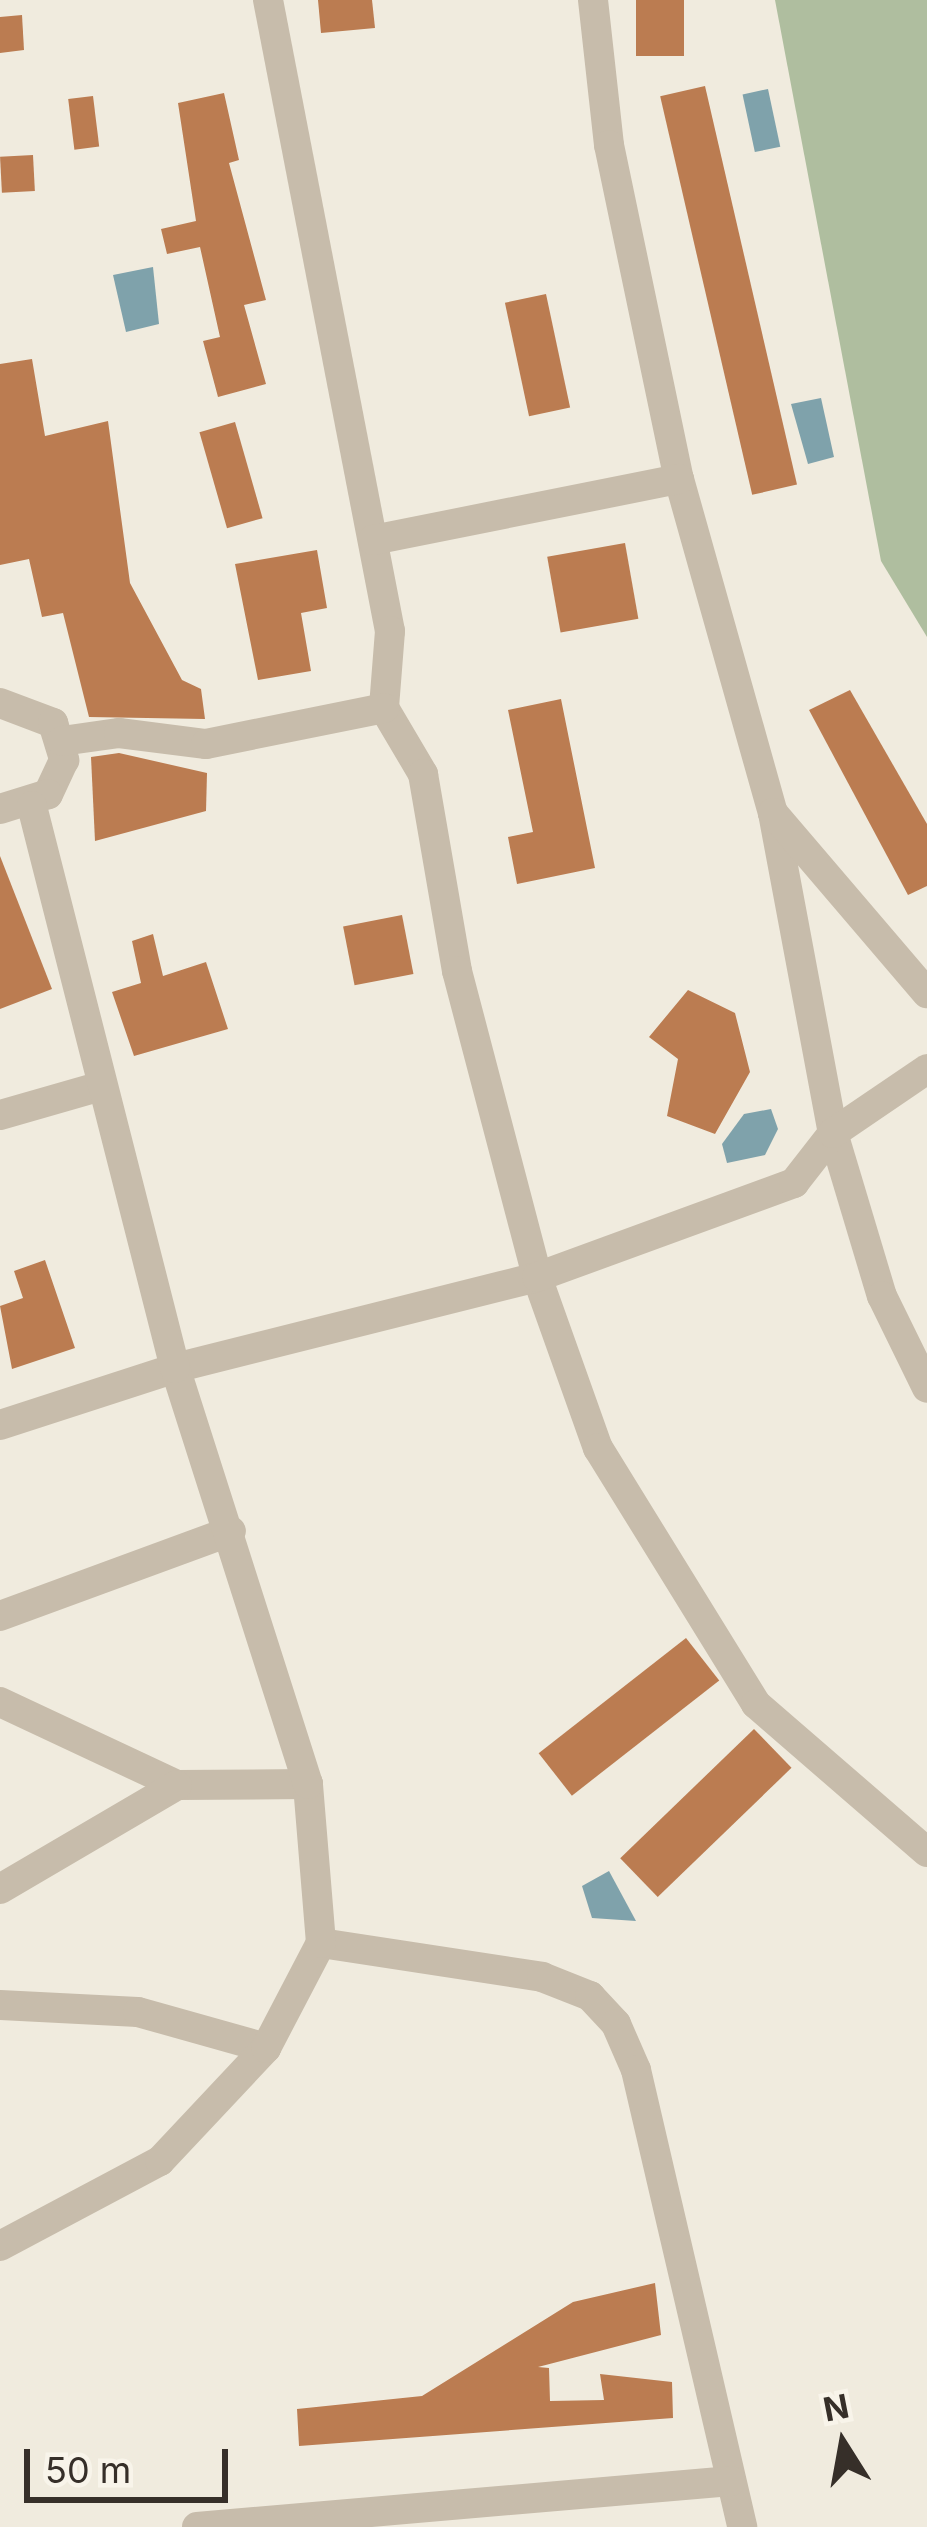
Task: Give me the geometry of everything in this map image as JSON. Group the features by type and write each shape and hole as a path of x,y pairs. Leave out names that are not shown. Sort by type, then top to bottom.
{"street":[{"path":"268,0 390,631 384,708 423,774 457,971 537,1276 598,1448 755,1704 927,1852"},
{"path":"593,0 609,145 679,479 773,813 833,1133 882,1296 927,1388"},
{"path":"373,540 679,479"},
{"path":"0,703 37,709 62,741 58,779 32,806 0,808"},
{"path":"62,741 119,733 206,744 384,708"},
{"path":"0,2246 160,2161 266,2048 321,1943 308,1784 231,1531 175,1368 32,806"},
{"path":"773,813 927,993"},
{"path":"0,1425 175,1368 537,1276 794,1183 833,1133 927,1069"},
{"path":"0,1115 101,1086"},
{"path":"0,1647 11,1617 231,1531"},
{"path":"0,1702 177,1785 308,1784"},
{"path":"0,1889 177,1785"},
{"path":"321,1943 542,1978 590,1996 616,2024 636,2070 742,2527"},
{"path":"0,2005 138,2012 266,2048"},
{"path":"197,2527 731,2481"}],"green space":[{"path":"775,0 927,0 927,637 881,561"}],"water":[{"path":"768,89 780,147 755,152 743,94"},
{"path":"153,267 159,324 126,332 113,275"},
{"path":"821,398 834,457 808,464 791,404"},
{"path":"771,1109 778,1129 765,1155 727,1163 722,1144 744,1114"},
{"path":"609,1871 636,1921 592,1918 582,1886"}],"building":[{"path":"318,0 372,0 375,28 321,33"},
{"path":"636,0 684,0 684,56 636,56"},
{"path":"22,15 24,50 0,53 0,17"},
{"path":"705,86 797,485 752,495 660,96"},
{"path":"224,93 239,160 229,163 266,300 244,305 266,384 218,397 203,341 220,337 200,247 167,254 161,229 196,221 178,103"},
{"path":"93,96 99,147 74,150 68,99"},
{"path":"33,155 35,191 2,193 0,157"},
{"path":"546,294 570,407 529,416 505,303"},
{"path":"32,359 45,436 108,421 130,583 182,680 201,689 205,719 89,717 63,613 42,617 29,559 0,565 0,364"},
{"path":"235,422 263,518 227,528 199,432"},
{"path":"625,543 638,619 561,633 547,557"},
{"path":"317,550 327,608 301,613 311,671 258,680 235,564"},
{"path":"850,690 927,824 927,886 908,895 809,710"},
{"path":"561,699 595,868 517,884 508,837 533,832 508,710"},
{"path":"119,753 207,773 206,811 95,841 91,757"},
{"path":"0,856 52,989 0,1009"},
{"path":"402,915 413,974 355,985 343,926"},
{"path":"153,934 163,976 206,962 228,1029 134,1056 112,992 141,983 132,941"},
{"path":"688,990 735,1013 750,1072 715,1134 667,1116 678,1059 649,1037"},
{"path":"45,1260 75,1348 12,1369 0,1306 23,1298 14,1271"},
{"path":"686,1638 719,1681 572,1796 539,1753"},
{"path":"754,1729 792,1768 658,1897 620,1858"},
{"path":"655,2283 661,2335 538,2367 549,2368 550,2401 604,2400 600,2374 672,2382 673,2418 299,2446 297,2409 422,2396 573,2302"}]}
